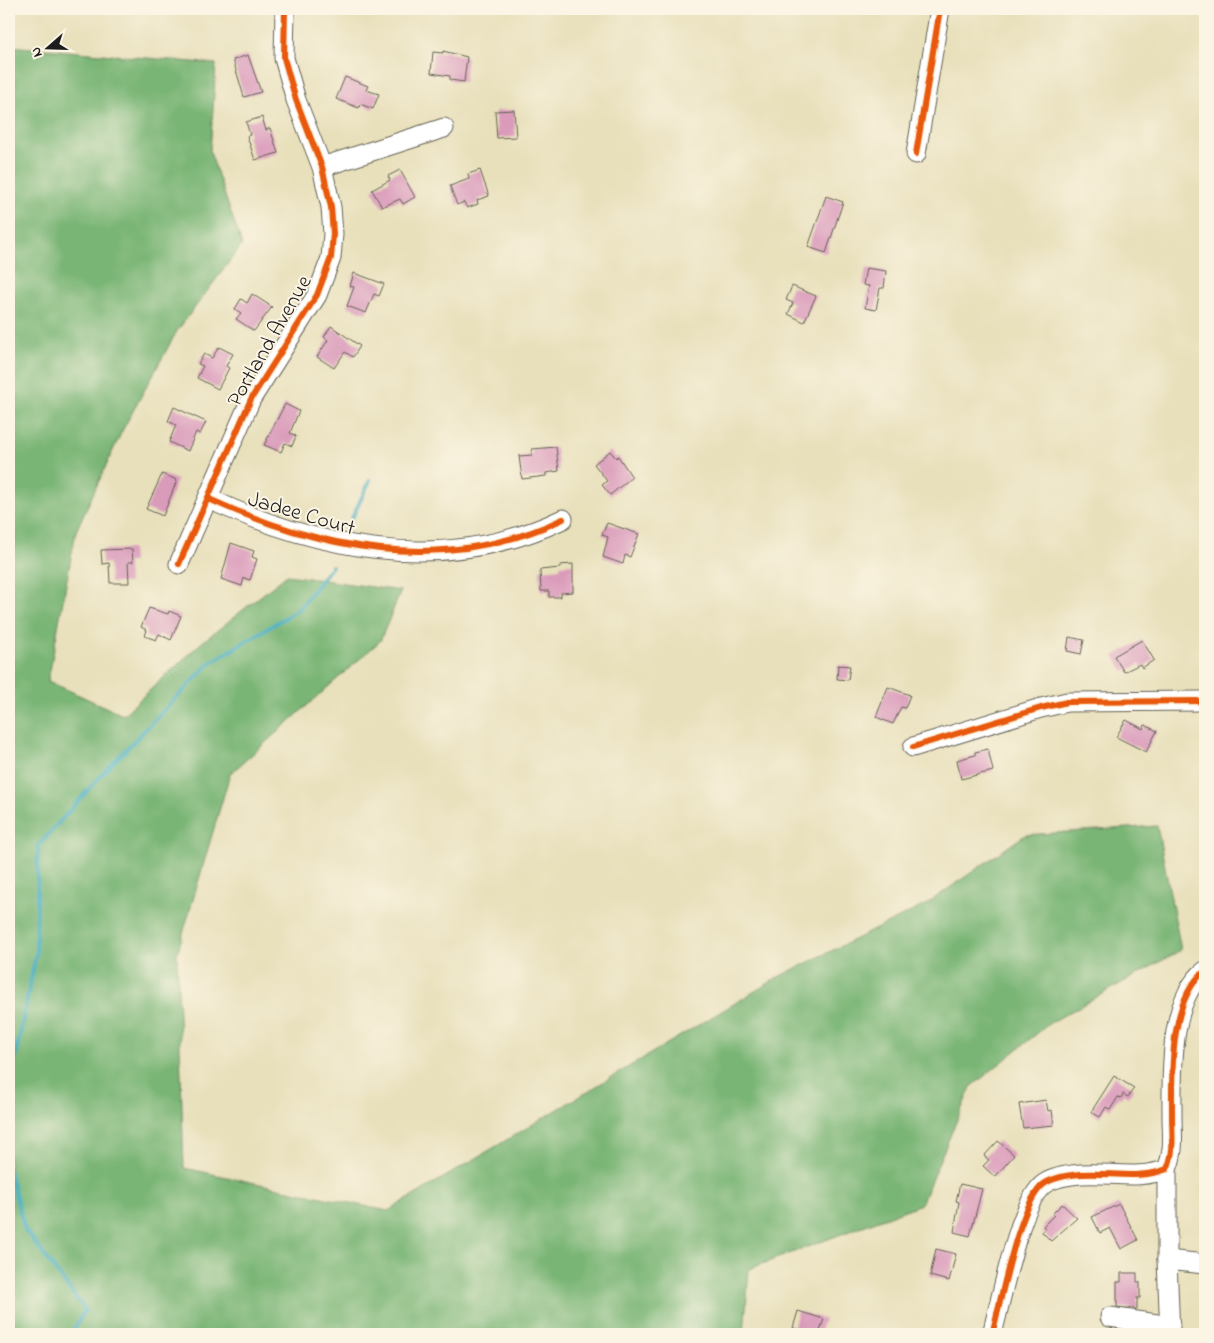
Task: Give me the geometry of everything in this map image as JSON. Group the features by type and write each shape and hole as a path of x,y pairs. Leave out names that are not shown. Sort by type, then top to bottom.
{"street":[{"name":"Portland Avenue","path":"179,564 251,399 303,320 327,271 333,234 331,207 322,167 284,58 285,9"},
{"path":"916,154 940,9"},
{"path":"322,167 444,128"},
{"name":"Jadee Court","path":"209,499 299,534 358,548 396,551 444,550 476,545 537,531 562,519"},
{"path":"913,747 1041,708 1067,702 1205,701"},
{"path":"1110,1317 1170,1330 1167,1260 1167,1169 1172,1158 1172,1084 1176,1029 1184,999 1193,982 1205,971"},
{"path":"992,1334 1018,1234 1036,1192 1044,1184 1059,1178 1081,1174 1144,1176 1167,1169"},
{"path":"1167,1260 1205,1264"}],"green space":[{"path":"9,46 216,64 210,152 242,245 177,331 122,431 76,531 48,681 123,715 200,644 287,575 401,591 380,641 230,774 177,954 184,1168 388,1211 782,975 925,905 1025,835 1157,826 1181,950 1050,1023 971,1087 921,1204 749,1269 744,1334 9,1334"}],"building":[{"path":"443,51 467,57 464,82 450,80 450,76 431,73 433,52 443,53"},
{"path":"248,55 261,92 244,97 233,60"},
{"path":"345,77 368,86 366,90 379,94 373,109 360,104 359,108 336,99"},
{"path":"514,110 516,137 497,138 495,111"},
{"path":"262,117 266,130 270,128 278,153 255,160 247,136 250,135 246,122"},
{"path":"400,170 415,197 403,204 400,199 382,207 372,190 390,180 388,176"},
{"path":"480,170 489,196 477,200 478,204 467,208 464,202 457,205 450,186 469,179 468,174"},
{"path":"826,196 843,202 826,253 808,247"},
{"path":"866,268 886,271 884,288 880,288 876,310 865,308 869,286 863,285"},
{"path":"354,273 384,284 379,296 374,294 366,313 347,306 354,287 350,286"},
{"path":"792,286 816,296 804,322 788,314 793,303 786,300"},
{"path":"252,294 272,307 254,331 236,319 241,313 235,309 241,299 247,303"},
{"path":"331,326 360,346 353,357 345,352 334,368 317,357 328,340 324,337"},
{"path":"219,347 233,354 226,366 229,368 218,389 197,378 203,366 198,364 204,354 212,358"},
{"path":"285,404 299,411 290,433 296,436 292,446 285,443 281,452 264,445"},
{"path":"174,407 206,422 200,434 196,432 188,451 169,442 176,425 168,421"},
{"path":"556,447 559,471 546,473 546,476 522,479 519,456 532,455 532,449"},
{"path":"610,451 616,458 618,456 632,477 610,495 602,485 607,481 594,464"},
{"path":"162,474 177,480 163,516 146,509"},
{"path":"607,523 639,534 630,557 625,555 623,564 603,557 608,537 602,535"},
{"path":"231,543 254,551 252,557 257,559 250,580 244,578 242,586 221,579"},
{"path":"132,549 133,562 128,562 129,583 110,583 109,563 102,564 101,550"},
{"path":"573,564 573,592 561,593 561,597 549,597 549,591 541,591 540,570 560,568 560,565"},
{"path":"149,608 168,614 169,611 181,616 171,640 159,634 156,640 145,636 147,630 141,627"},
{"path":"1069,637 1084,640 1081,654 1067,651"},
{"path":"1142,640 1154,660 1142,668 1140,664 1124,672 1114,656"},
{"path":"838,665 850,666 848,680 837,679"},
{"path":"888,687 910,695 905,708 901,707 893,724 876,717"},
{"path":"1126,720 1143,729 1145,725 1157,731 1146,752 1116,737"},
{"path":"988,749 993,771 961,779 957,760 975,755 975,752"},
{"path":"1114,1076 1134,1088 1128,1097 1123,1094 1121,1098 1118,1097 1110,1110 1106,1107 1100,1117 1091,1112"},
{"path":"1046,1100 1048,1111 1052,1110 1054,1125 1023,1128 1019,1104"},
{"path":"998,1141 1014,1155 995,1177 983,1166 989,1160 984,1156"},
{"path":"960,1184 982,1189 970,1236 954,1232 959,1202 956,1201"},
{"path":"1062,1204 1077,1218 1051,1241 1042,1232 1045,1228 1043,1226"},
{"path":"1119,1204 1138,1240 1121,1249 1110,1228 1100,1233 1092,1217"},
{"path":"936,1249 956,1254 949,1281 930,1276"},
{"path":"1121,1273 1137,1273 1137,1282 1140,1282 1140,1298 1137,1298 1137,1309 1117,1307 1117,1282 1121,1282"},
{"path":"798,1311 824,1319 819,1334 793,1328"}],"waterway":[{"path":"352,518 370,480"},
{"path":"9,1089 36,954 38,846 105,771 210,663 298,610 332,566"},
{"path":"9,1171 25,1230 85,1310 71,1334"}],"cycle path":[{"path":"179,564 251,399 317,295 331,258 333,234 331,207 322,167 296,100 284,58 285,9"},
{"path":"916,154 940,9"},
{"path":"209,499 252,517 296,532 340,543 384,550 429,551 474,547 519,536 563,519"},
{"path":"913,747 1041,708 1067,702 1205,701"},
{"path":"992,1334 1019,1231 1035,1194 1044,1184 1057,1178 1072,1175 1135,1175 1167,1169 1170,1162 1173,1136 1172,1079 1175,1038 1185,999 1193,984 1205,971"}]}
